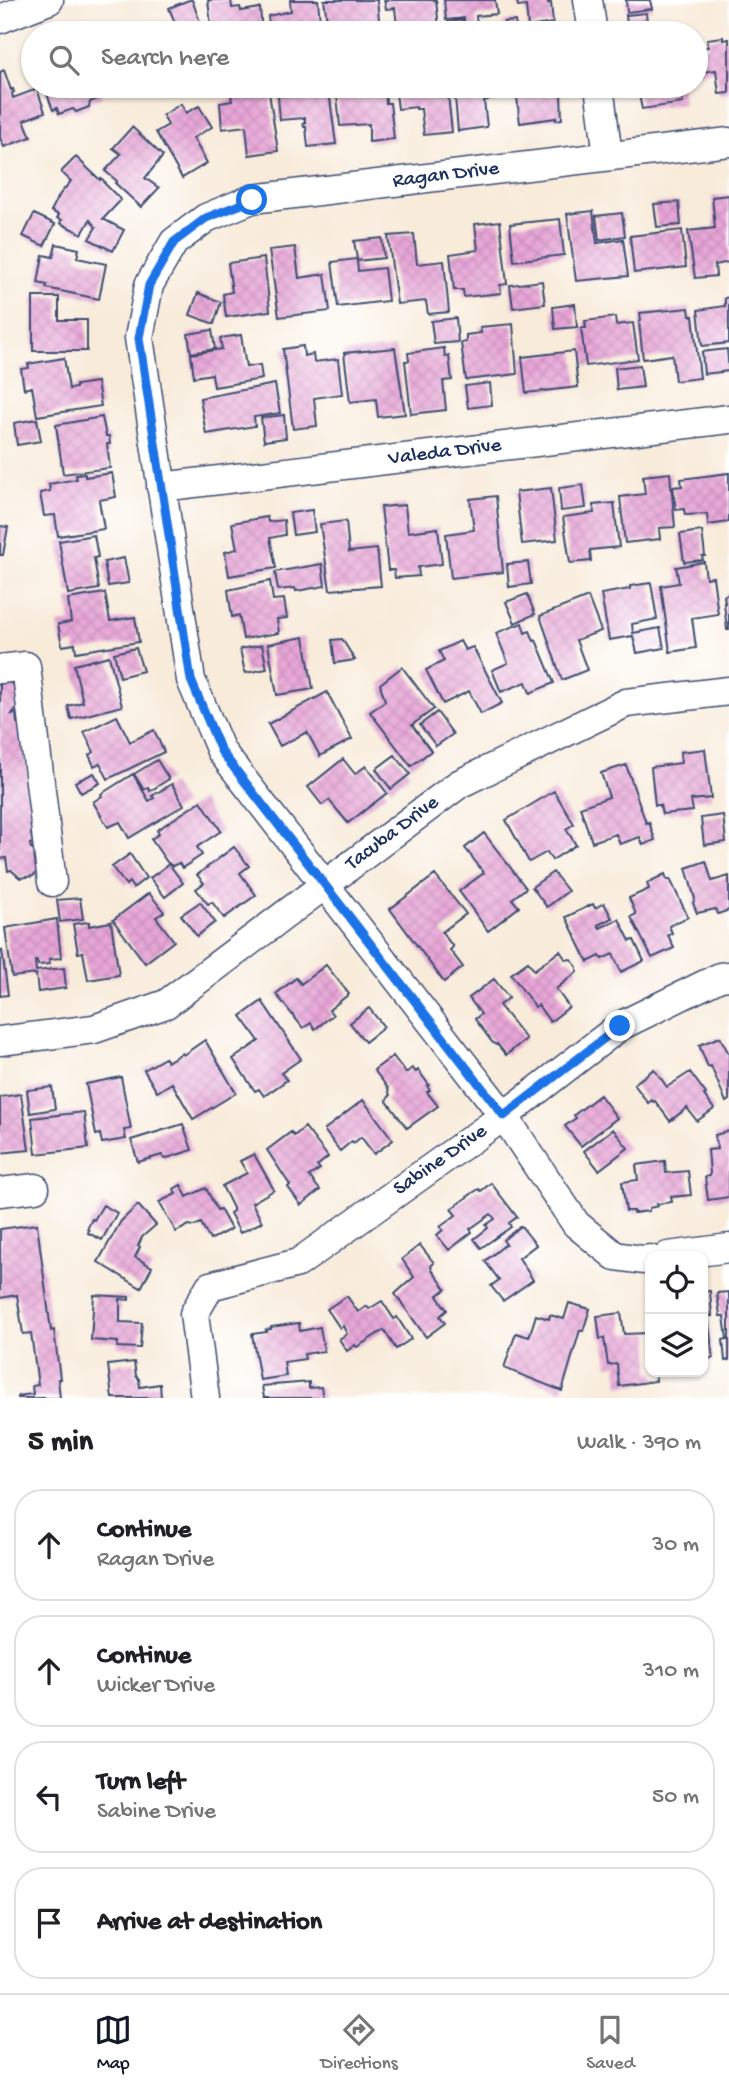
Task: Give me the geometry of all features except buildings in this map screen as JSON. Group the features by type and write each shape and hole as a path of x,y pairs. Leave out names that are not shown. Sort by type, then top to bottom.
{"street":[{"path":"0,19 49,0"},
{"path":"589,0 592,21"},
{"path":"601,98 608,156"},
{"name":"Ragan Drive","path":"161,487 139,338 149,285 174,242 206,218 252,200 729,142"},
{"name":"Valeda Drive","path":"161,487 729,419"},
{"path":"161,487 191,680 221,751 504,1116 576,1224 615,1256 645,1259"},
{"path":"0,669 26,666 52,882"},
{"name":"Tacuba Drive","path":"0,1041 94,1029 166,1004 458,784 626,703 729,691"},
{"name":"Sabine Drive","path":"205,1398 194,1314 210,1286 298,1263 504,1116 620,1026 720,977 729,976"},
{"path":"0,1192 35,1188"},
{"path":"706,1251 729,1248"}],"route":[{"path":"252,200 206,218 174,242 149,285 139,338 191,680 221,751 504,1116 620,1026"}]}
